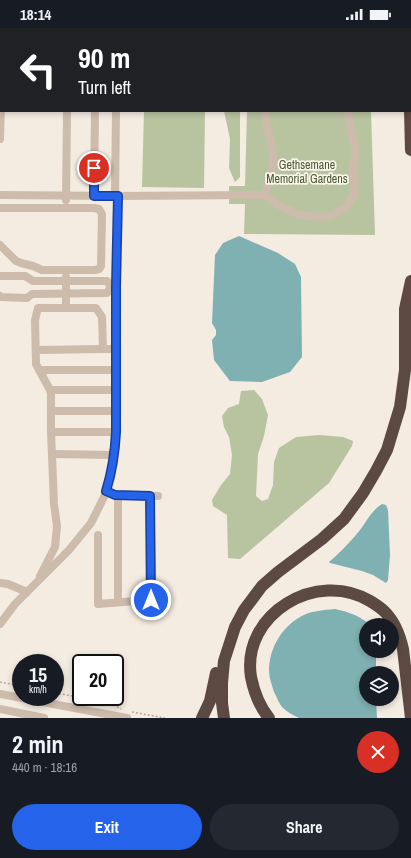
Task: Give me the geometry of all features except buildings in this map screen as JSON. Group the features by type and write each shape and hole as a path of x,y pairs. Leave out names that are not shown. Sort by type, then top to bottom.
{"highway":[{"path":"410,112 411,150"},
{"path":"202,718 210,701 219,656 228,634 235,626 244,610 262,586 322,539 344,518 363,493 387,450 400,407 405,370 405,309 411,281"},
{"path":"269,718 260,706 257,699 250,672 251,656 258,634 268,618 276,610 293,599 314,593 334,590 356,594 365,598 384,611 395,627 403,650 411,718"},
{"path":"224,718 222,683 224,661 235,626"}],"street":[{"path":"0,139 1,112"},
{"path":"66,208 67,112"},
{"path":"94,196 95,112"},
{"path":"0,624 15,604 69,550 90,523 104,497 110,476 116,432 114,287 117,196 116,112"},
{"path":"264,112 273,152 273,167 265,195"},
{"path":"0,195 265,195 278,206 300,215 320,217 330,216 345,208 353,196 355,186 353,170 356,152 348,112"},
{"path":"0,208 96,208 100,210 102,214 102,265 99,269 95,270 44,270 14,260 0,245"},
{"path":"66,270 66,308"},
{"path":"0,276 25,276 33,280 107,282 114,287"},
{"path":"32,294 33,280"},
{"path":"0,296 27,298 32,294 107,293 114,287"},
{"path":"37,582 55,547 57,526 54,504 50,390 36,364 35,320 38,308 96,308 102,317 103,349"},
{"path":"36,350 116,349"},
{"path":"39,370 116,370"},
{"path":"50,390 116,390"},
{"path":"51,411 116,411"},
{"path":"51,432 116,432"},
{"path":"52,454 114,455"},
{"path":"106,491 115,495 154,496 151,600"},
{"path":"118,495 118,602"},
{"path":"98,535 98,604 161,599"},
{"path":"0,583 8,584 27,592"},
{"path":"0,694 127,713"},
{"path":"0,709 44,718"}],"path":[{"path":"0,682 12,684"},
{"path":"64,694 109,702 127,713 165,718"}],"green space":[{"path":"144,112 205,112 204,188 142,187"},
{"path":"224,112 240,112 240,177 235,182 229,168 230,139"},
{"name":"Gethsemane Memorial Gardens","path":"247,112 371,112 375,235 244,234 245,204 229,204 229,186 245,186"},
{"path":"254,390 262,399 268,415 264,436 258,454 256,496 262,501 268,499 273,485 274,462 279,448 296,437 319,435 343,437 353,441 352,446 329,483 240,559 228,558 227,515 213,506 212,500 230,474 232,455 229,437 224,427 222,416 228,408 239,404 241,391"}],"water":[{"path":"239,236 278,253 295,264 301,277 302,357 290,372 262,382 230,381 214,360 212,340 216,335 216,330 212,323 215,255 223,243"},
{"path":"382,504 386,505 388,510 390,555 388,580 386,583 373,575 329,562 349,543 372,512"},
{"path":"335,609 359,618 359,658 376,658 376,666 359,666 359,706 376,706 377,718 299,718 283,708 279,702 274,692 269,671 271,655 274,647 277,640 287,627 300,617 317,611"}],"route":[{"path":"94,168 94,196 118,196 116,287 116,444 106,491 115,495 150,496 151,600"}]}
